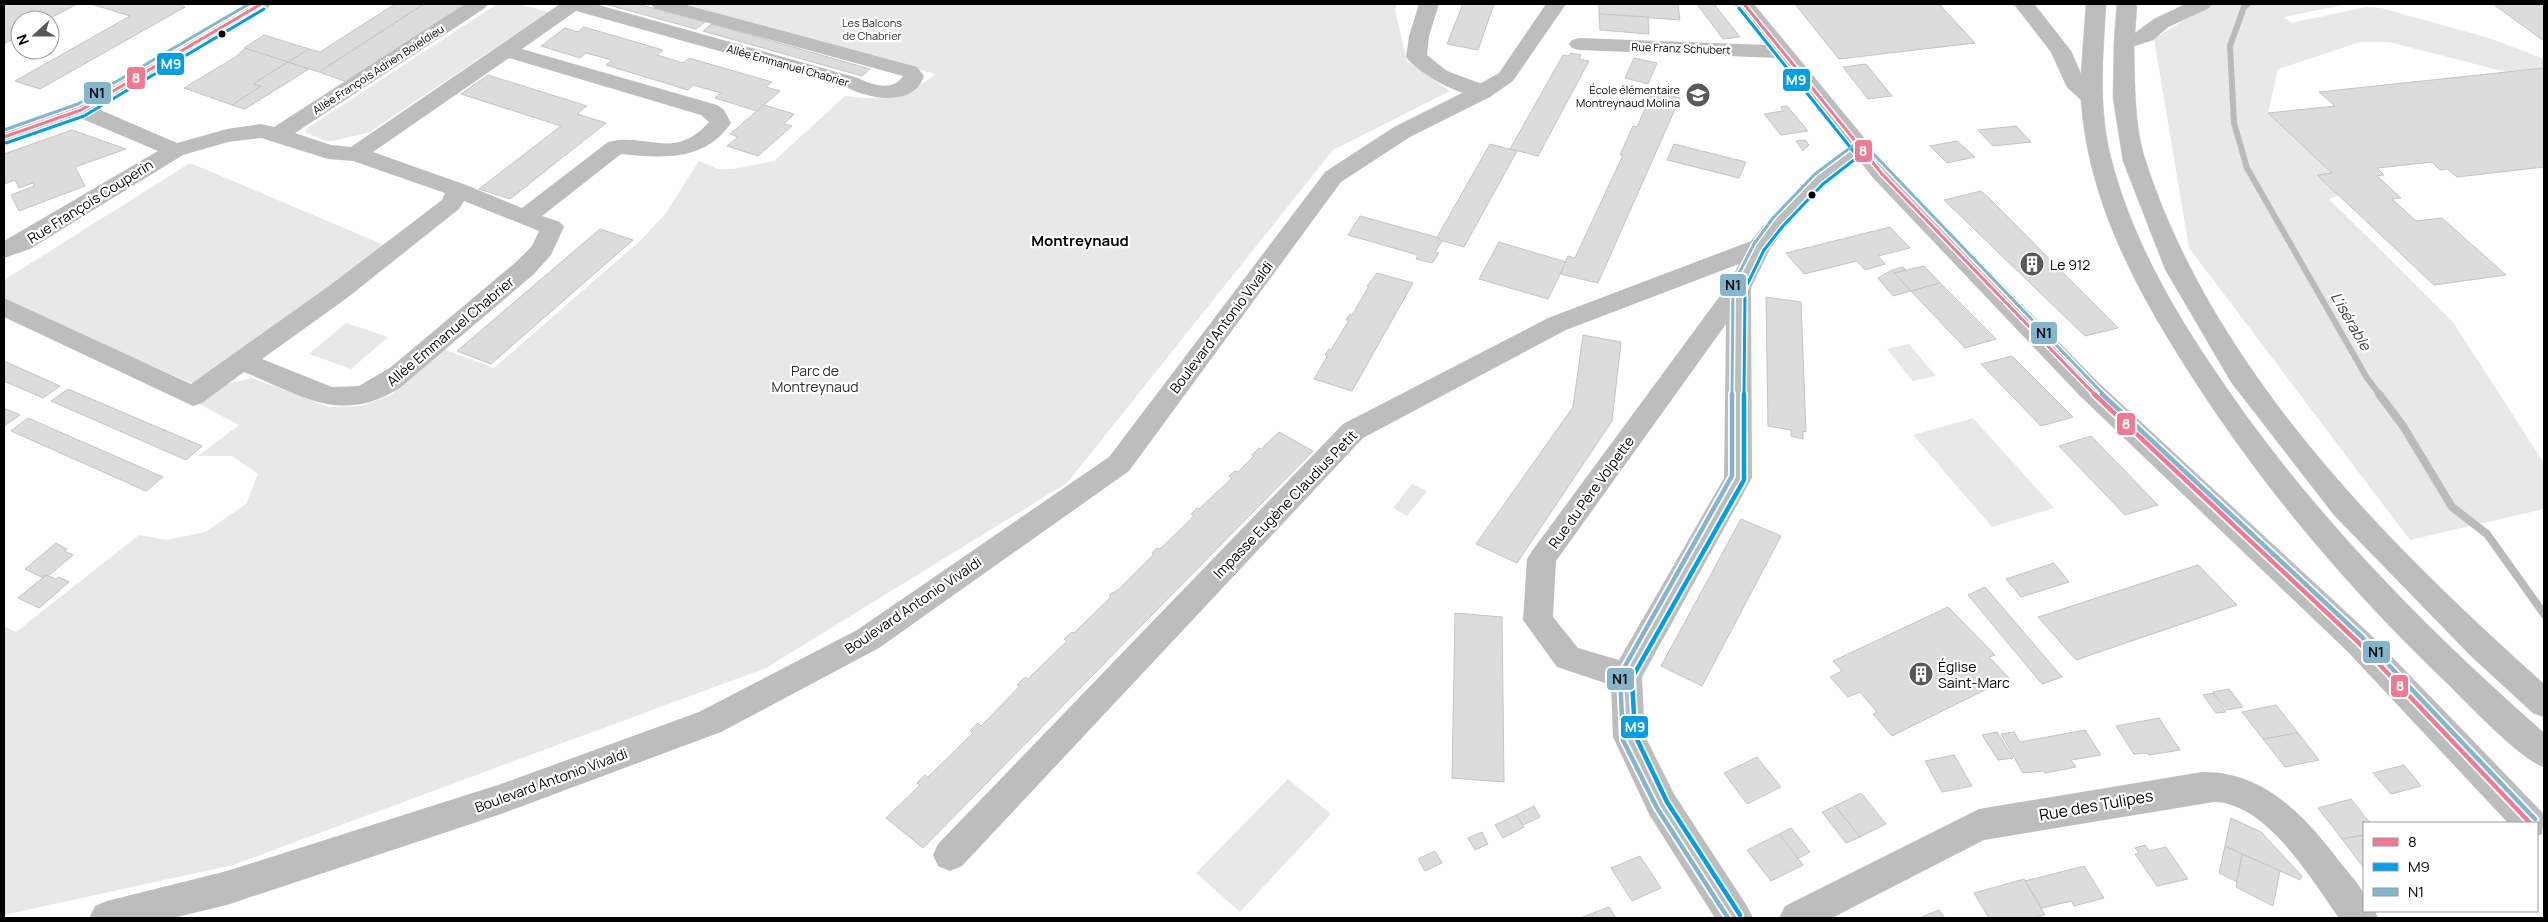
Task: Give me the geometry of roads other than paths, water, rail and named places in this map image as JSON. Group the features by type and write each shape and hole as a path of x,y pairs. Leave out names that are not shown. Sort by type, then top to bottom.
{"main road":[{"path":"4,137 81,110 261,4"},
{"name":"Allée François Adrien Boieldieu","path":"278,134 478,4"},
{"name":"Allée Emmanuel Chabrier","path":"356,154 573,4 843,80 870,92 892,91 904,88 912,82 914,76 910,71 661,4"},
{"path":"1429,4 1419,36 1416,57 1440,74 1482,92"},
{"name":"Boulevard Antonio Vivaldi","path":"107,918 227,888 519,793 710,722 868,639 1119,464 1333,177 1402,132 1482,92 1506,77 1556,4"},
{"path":"1744,4 1858,148 2088,389 2358,642 2529,822"},
{"path":"2024,4 2061,51 2074,84 2091,97"},
{"path":"2096,4 2092,42 2091,97 2100,158 2121,223 2165,314 2237,426 2281,482 2380,595 2437,654 2544,753"},
{"path":"2127,4 2124,42 2124,98 2134,161 2176,269 2240,375 2344,507 2481,646 2544,703"},
{"path":"2124,42 2146,36 2161,23 2202,4"},
{"name":"Rue Franz Schubert","path":"1579,44 1782,52"},
{"path":"505,50 709,110 716,115 720,122 712,134 685,150 669,151 616,147 524,218"},
{"path":"81,110 175,150"},
{"name":"Allée Emmanuel Chabrier","path":"175,150 241,133 261,131 278,134 328,152 356,154 458,190 524,218 552,227 543,249 525,268 383,387 351,398 329,396 241,361"},
{"name":"Rue du Père Volpette","path":"1739,288 1738,478 1626,676 1568,658 1538,620 1542,559 1739,288 1758,247 1819,178 1858,148"},
{"name":"Rue François Couperin","path":"4,250 22,243 175,150"},
{"path":"4,307 193,396 338,292 451,204 458,190"},
{"name":"Impasse Eugène Claudius Petit","path":"950,855 1353,431 1557,324 1758,247"},
{"path":"1626,676 1628,737 1662,805 1735,918"},
{"name":"Rue des Tulipes","path":"1797,918 1979,825 2202,787 2224,787 2243,793 2266,806 2287,822 2360,918"}],"waterway":[{"name":"L'isérable","path":"2248,4 2244,7 2230,46 2234,123 2247,168 2367,378 2380,395"},
{"name":"L'isérable","path":"2379,394 2403,426 2452,507 2487,534 2544,614"}],"place":[{"name":"École élémentaire Montreynaud Molina","path":"1698,95"},
{"name":"Le 912","path":"2032,264"},
{"name":"Église Saint-Marc","path":"1921,674"}],"district":[{"name":"Montreynaud","path":"1080,240"}],"park label":[{"name":"Les Balcons de Chabrier","path":"872,28"},
{"name":"Parc de Montreynaud","path":"815,378"}]}
